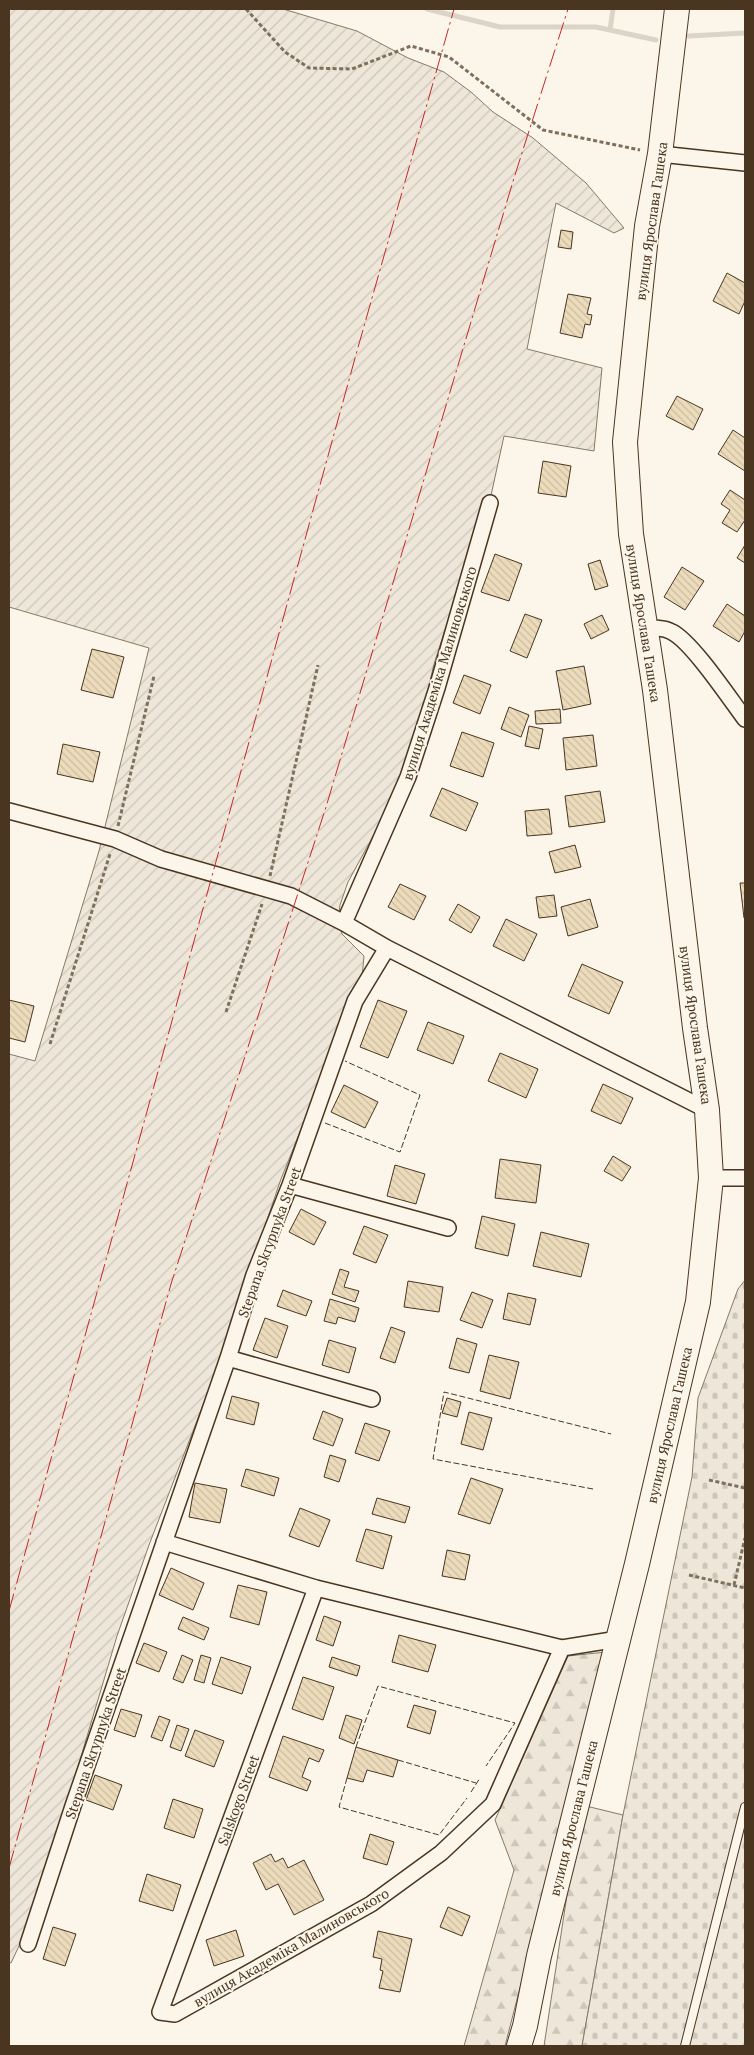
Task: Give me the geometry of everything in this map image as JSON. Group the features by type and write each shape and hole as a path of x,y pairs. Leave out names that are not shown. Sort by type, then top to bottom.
{"main road":[{"name":"вулиця Ярослава Гашека","path":"523,2040 539,1956 618,1639 698,1302 711,1178 707,1110 695,1028 655,690 630,534 625,442 647,226 660,154 677,9"}],"street":[{"path":"660,154 745,163"},
{"name":"вулиця Академіка Малиновського","path":"344,923 408,777 437,688 490,503"},
{"path":"646,630 659,627 673,632 695,653 745,719"},
{"path":"9,811 115,838 161,859 291,896 344,923 387,948 707,1110"},
{"name":"Stepana Skrypnyka Street","path":"28,1944 73,1806 228,1358 254,1275 290,1185 355,1001 387,948"},
{"path":"711,1178 745,1178"},
{"path":"290,1185 448,1228"},
{"path":"228,1358 372,1399"},
{"path":"164,1542 316,1588 562,1648 618,1639"},
{"name":"Salskogo Street","path":"160,2012 316,1588"},
{"name":"вулиця Академіка Малиновського","path":"160,2012 174,2014 371,1904 441,1853 492,1804 562,1648"}],"lane":[{"path":"685,2046 745,1807"}],"path":[{"path":"246,9 285,52 309,68 352,69 411,46 449,57 543,130 660,154"},
{"path":"226,1012 266,889 318,665"},
{"path":"50,1044 115,838 154,676"},
{"path":"709,1480 745,1488"},
{"path":"734,1586 745,1539"},
{"path":"689,1575 745,1588"}],"green space":[{"path":"9,9 283,9 357,31 408,58 444,72 471,92 493,112 533,138 586,183 624,228 614,233 556,203 527,349 602,368 594,451 504,436 485,523 460,584 434,664 418,732 384,816 348,882 340,905 338,920 342,934 364,956 362,978 281,1179 210,1387 149,1545 117,1636 34,1914 11,1963 9,1962 9,1054 35,1061 99,851 149,648 9,607"},
{"path":"745,1280 745,2046 582,2046 623,1815 692,1477 698,1398 738,1289"},
{"path":"606,1652 505,2046 464,2046 514,1870 495,1820 568,1656"},
{"path":"586,1806 623,1815 582,2046 544,2046 569,1882"}],"building":[{"path":"561,230 573,232 571,249 558,247"},
{"path":"727,273 745,283 745,301 739,314 713,301"},
{"path":"568,294 591,298 587,314 592,315 590,325 585,324 582,338 560,333"},
{"path":"677,396 703,409 693,430 666,416"},
{"path":"733,430 745,438 745,471 718,454"},
{"path":"543,461 571,466 566,497 538,493"},
{"path":"730,490 745,500 745,520 737,532 722,523 730,510 721,504"},
{"path":"745,545 745,563 737,558"},
{"path":"495,554 522,564 509,601 481,592"},
{"path":"600,560 608,586 595,590 588,564"},
{"path":"682,567 704,581 685,610 664,597"},
{"path":"727,604 745,616 745,631 739,642 713,626"},
{"path":"525,614 542,620 527,658 510,651"},
{"path":"602,615 609,630 591,639 584,624"},
{"path":"92,649 124,657 113,698 81,690"},
{"path":"584,666 591,704 563,710 556,671"},
{"path":"464,675 491,685 480,714 453,703"},
{"path":"509,707 529,715 521,737 501,729"},
{"path":"560,709 561,723 536,724 535,711"},
{"path":"529,726 543,729 539,749 525,746"},
{"path":"462,732 494,743 483,777 450,766"},
{"path":"593,735 597,766 566,770 563,738"},
{"path":"63,744 100,752 93,782 57,774"},
{"path":"442,788 478,803 466,831 430,816"},
{"path":"600,791 605,822 569,827 565,796"},
{"path":"549,809 552,834 527,836 525,811"},
{"path":"575,845 581,867 555,873 549,852"},
{"path":"740,883 745,883 745,918 744,918"},
{"path":"400,884 426,896 414,920 388,907"},
{"path":"554,895 557,916 539,918 536,897"},
{"path":"590,899 598,927 568,936 561,907"},
{"path":"458,904 480,917 471,933 449,920"},
{"path":"506,919 537,934 524,961 493,946"},
{"path":"582,964 623,982 609,1014 568,996"},
{"path":"9,1000 34,1006 25,1042 9,1038"},
{"path":"378,1000 407,1011 388,1058 360,1047"},
{"path":"428,1022 464,1036 453,1064 417,1050"},
{"path":"500,1053 538,1069 526,1098 488,1081"},
{"path":"603,1084 633,1098 621,1124 591,1111"},
{"path":"344,1085 378,1102 365,1128 331,1112"},
{"path":"613,1156 631,1167 622,1181 604,1171"},
{"path":"500,1159 541,1165 536,1203 495,1198"},
{"path":"395,1165 425,1174 416,1204 387,1196"},
{"path":"301,1209 326,1222 314,1245 289,1232"},
{"path":"482,1216 515,1224 508,1256 475,1248"},
{"path":"364,1226 388,1235 376,1263 353,1254"},
{"path":"541,1232 589,1244 581,1277 533,1266"},
{"path":"340,1269 349,1272 344,1287 359,1291 355,1302 332,1294"},
{"path":"408,1281 443,1287 439,1312 404,1307"},
{"path":"283,1290 312,1301 306,1316 277,1306"},
{"path":"472,1292 493,1300 482,1328 460,1320"},
{"path":"508,1293 536,1299 530,1325 503,1319"},
{"path":"330,1299 359,1308 355,1322 338,1317 336,1324 324,1321"},
{"path":"265,1318 288,1326 277,1358 253,1350"},
{"path":"391,1327 405,1332 395,1363 380,1358"},
{"path":"457,1338 477,1344 469,1373 449,1368"},
{"path":"329,1340 356,1348 349,1373 322,1365"},
{"path":"489,1355 519,1362 510,1399 480,1391"},
{"path":"232,1396 259,1403 254,1425 226,1418"},
{"path":"447,1398 461,1402 457,1417 442,1413"},
{"path":"323,1411 343,1419 333,1446 313,1439"},
{"path":"469,1412 492,1418 483,1450 461,1444"},
{"path":"365,1423 390,1431 379,1461 355,1453"},
{"path":"330,1455 346,1460 339,1482 324,1477"},
{"path":"246,1469 279,1478 274,1496 241,1486"},
{"path":"471,1478 503,1489 490,1524 458,1514"},
{"path":"195,1483 227,1489 220,1523 189,1517"},
{"path":"377,1498 410,1507 405,1523 372,1514"},
{"path":"300,1508 330,1520 319,1547 289,1536"},
{"path":"366,1529 392,1536 383,1569 356,1561"},
{"path":"447,1550 470,1555 465,1580 442,1576"},
{"path":"171,1568 204,1583 193,1610 159,1595"},
{"path":"238,1585 267,1592 259,1625 230,1617"},
{"path":"324,1616 341,1622 333,1646 316,1640"},
{"path":"183,1617 209,1628 204,1640 178,1629"},
{"path":"399,1635 436,1645 428,1672 392,1662"},
{"path":"144,1643 167,1652 159,1672 136,1663"},
{"path":"182,1655 193,1660 183,1683 173,1679"},
{"path":"201,1655 211,1658 204,1683 194,1680"},
{"path":"221,1657 251,1667 242,1694 212,1684"},
{"path":"332,1657 360,1666 357,1676 329,1667"},
{"path":"303,1677 334,1687 323,1720 292,1709"},
{"path":"414,1705 436,1711 430,1734 407,1727"},
{"path":"121,1709 142,1715 135,1737 114,1730"},
{"path":"346,1715 362,1720 354,1744 339,1738"},
{"path":"159,1716 170,1720 162,1741 151,1737"},
{"path":"177,1725 189,1729 181,1751 170,1747"},
{"path":"195,1730 224,1741 214,1767 185,1756"},
{"path":"283,1736 324,1750 319,1762 309,1758 302,1777 311,1781 307,1791 269,1777"},
{"path":"356,1747 398,1760 393,1777 367,1770 363,1782 347,1778"},
{"path":"95,1775 122,1785 113,1810 86,1800"},
{"path":"173,1799 203,1809 194,1838 164,1828"},
{"path":"370,1834 394,1842 387,1865 363,1858"},
{"path":"271,1854 275,1862 283,1858 288,1868 304,1860 324,1900 294,1915 278,1884 266,1890 253,1863"},
{"path":"147,1874 181,1885 173,1911 139,1901"},
{"path":"448,1907 470,1916 462,1936 440,1927"},
{"path":"53,1927 76,1934 65,1966 43,1959"},
{"path":"236,1930 244,1956 214,1966 206,1940"},
{"path":"378,1931 412,1939 400,1992 379,1988 383,1971 380,1970 382,1959 373,1957"}],"waterway":[{"path":"427,9 500,27 596,27 656,40"},
{"path":"610,30 613,9"},
{"path":"689,36 745,33"}],"fence":[{"path":"325,1123 400,1152 420,1095 345,1061"},
{"path":"593,1489 433,1459 444,1392 611,1434"},
{"path":"356,1747 378,1686 515,1723 486,1766"},
{"path":"398,1760 476,1783"},
{"path":"347,1778 339,1807 439,1835 467,1798"},
{"path":"471,1792 480,1778"}],"power":[{"path":"9,1611 357,351 454,9"},
{"path":"9,1868 171,1284 326,807 514,178 568,9"}]}
